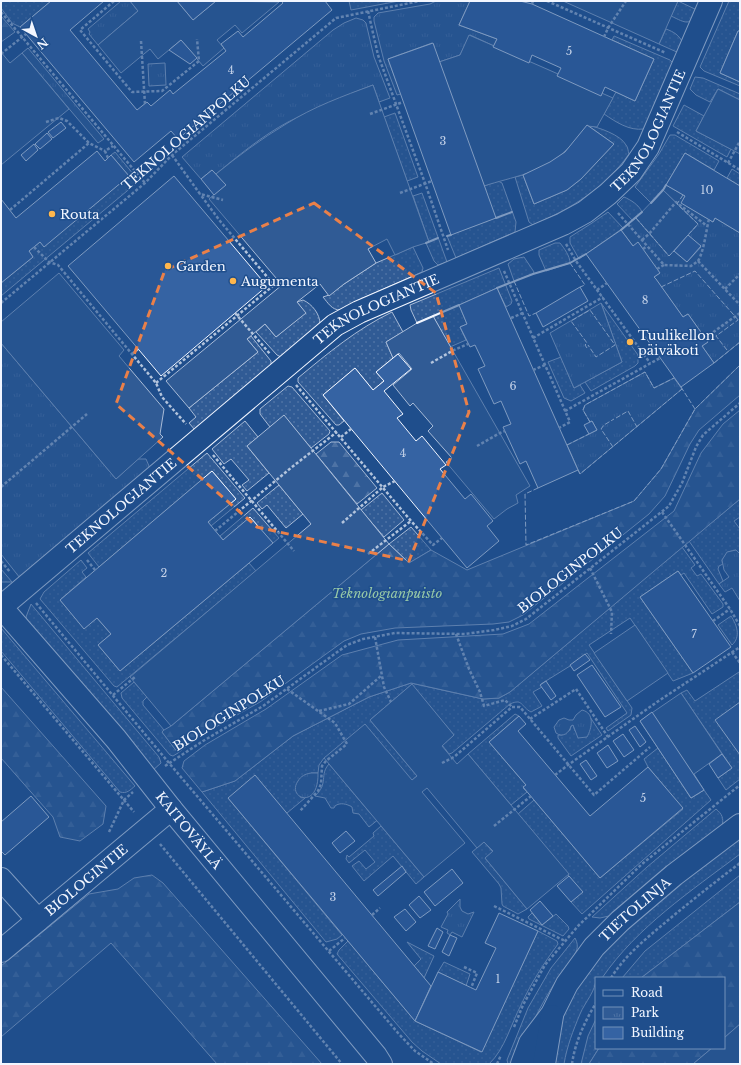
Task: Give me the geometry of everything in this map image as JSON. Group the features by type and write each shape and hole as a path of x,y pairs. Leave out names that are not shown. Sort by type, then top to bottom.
{"street":[{"name":"TEKNOLOGIANTIE","path":"1,607 282,369 335,326 359,312 563,224 585,212 608,194 631,172 648,146 711,1"},
{"name":"KAITOVÄYLÄ","path":"1,607 116,740 381,1061"},
{"name":"BIOLOGINTIE","path":"1,951 171,808"},
{"name":"TIETOLINJA","path":"522,1064 530,1043 552,1014 567,984 594,947 620,921 674,875 740,825"},
{"path":"1,879 38,920"},
{"name":"TIETOLINJA","path":"544,1064 552,1014"}],"path":[{"path":"114,1 80,30 132,92 162,91 199,60 197,39"},
{"name":"TEKNOLOGIANPOLKU","path":"1,303 145,183 172,155 336,18 420,1"},
{"path":"547,1 685,62"},
{"path":"604,37 608,28 626,1"},
{"path":"368,11 378,55 455,270"},
{"path":"1,12 145,183"},
{"path":"1,54 26,34"},
{"path":"141,41 144,104"},
{"path":"370,114 404,102"},
{"path":"46,122 58,118 67,120 89,143 105,152 108,158"},
{"path":"676,132 740,170"},
{"path":"728,163 740,141"},
{"path":"10,210 89,143"},
{"path":"105,152 113,146"},
{"path":"156,383 237,314 274,285 220,221 172,155"},
{"path":"400,193 432,181"},
{"path":"200,194 223,200"},
{"path":"642,240 649,234 676,202 707,226"},
{"path":"615,210 664,265"},
{"path":"657,269 664,265 691,266 698,261 702,254 708,219"},
{"path":"565,243 650,363"},
{"path":"643,249 647,246"},
{"path":"34,247 49,262 58,265 156,383 162,397 200,439 294,551"},
{"path":"698,261 740,305"},
{"path":"504,270 570,422 559,428"},
{"path":"725,289 740,274"},
{"path":"597,290 607,283"},
{"path":"533,338 603,297"},
{"path":"510,318 522,313"},
{"path":"705,338 740,313"},
{"path":"237,314 411,521 433,545 442,538"},
{"path":"431,363 468,344"},
{"path":"132,354 138,349"},
{"path":"565,411 660,358"},
{"path":"534,370 545,365"},
{"name":"BIOLOGINPOLKU","path":"124,800 169,763 202,741 263,706 347,645 363,639 395,633 465,634 494,630 512,626 526,619 669,506 682,483 696,447 703,435 740,403"},
{"path":"1,487 87,414"},
{"path":"341,437 351,429"},
{"path":"477,446 505,431"},
{"path":"216,531 292,467 337,432"},
{"path":"342,523 383,488 395,481"},
{"path":"662,512 730,609 740,626"},
{"path":"368,554 411,521"},
{"path":"1,561 169,763 398,1033 415,1051 434,1064"},
{"path":"590,568 612,612 611,634"},
{"path":"713,621 730,609"},
{"path":"456,634 469,669 480,692 484,706 505,700 512,707"},
{"path":"375,637 384,687 391,702"},
{"path":"556,775 657,702 740,647"},
{"path":"732,652 740,663"},
{"path":"1,655 124,800 342,1064"},
{"path":"319,711 349,704 382,675"},
{"path":"113,695 135,677"},
{"path":"287,689 335,723 347,744 322,766 321,784 318,791 300,811"},
{"path":"530,719 576,689 608,737"},
{"path":"442,763 454,757 512,707 520,707 594,795 650,747"},
{"path":"494,826 531,796"},
{"path":"107,837 124,800"},
{"path":"612,977 615,971 640,943 740,863"},
{"path":"494,906 565,942"},
{"path":"372,915 380,908"},
{"path":"329,951 345,938"},
{"path":"464,967 477,973 471,988"},
{"path":"572,1064 573,1052 588,1016 595,1004"}],"highlighted area":[{"path":"314,203 436,293 469,412 409,561 257,527 116,404 165,270"}],"green space":[{"path":"1,1 51,1 20,27 12,23 1,8"},
{"path":"121,1 130,1 138,11 98,45 89,34 90,32 88,29"},
{"path":"349,1 399,1 351,10"},
{"path":"436,1 470,1 459,25 497,39 494,46 470,35 460,55 439,62 432,43 388,59 401,94 397,95 384,61 374,17 378,13 430,4"},
{"path":"678,1 697,10 690,21 684,22 671,16"},
{"path":"729,1 740,1 740,31 738,31 720,73 740,82 740,86 704,71 700,67"},
{"path":"1,16 15,32 1,42"},
{"path":"356,18 363,20 366,23 374,57 390,98 379,102 373,85 330,102 278,127 216,174 212,170 201,179 182,157 333,30"},
{"path":"666,29 676,34 683,43 679,53 659,44"},
{"path":"614,36 670,60 674,64 644,129 633,129 618,123 604,114 616,92 635,101 654,59 612,40"},
{"path":"28,48 104,139 98,143 22,53"},
{"path":"165,63 166,85 149,86 148,64"},
{"path":"695,77 703,78 740,94 740,100 718,89 710,102 696,95 690,89"},
{"path":"684,105 704,116 696,131 731,149 727,157 673,126"},
{"path":"395,113 418,177 407,181 384,117"},
{"path":"587,125 603,130 619,138 627,146 629,154 609,177 586,196 561,212 533,225 529,222 515,177 523,175 534,204 567,190 581,179 614,144"},
{"path":"670,135 675,135 719,161 714,170 685,153 663,190 651,203 635,187 659,154"},
{"path":"115,152 139,181 1,296 1,283 33,257 29,251 40,242 44,246 129,176 111,155"},
{"path":"732,169 740,174 740,186 727,178"},
{"path":"498,181 502,183 516,222 515,232 456,258 447,236 495,218 484,186"},
{"path":"666,185 685,196 682,203 713,222 715,218 740,233 740,342 714,363 702,346 708,342 688,314 683,317 654,277 660,273 633,246 621,230 636,218 669,256 674,251 687,262 701,247 688,235 698,224 663,190"},
{"path":"422,193 447,262 438,265 434,261 426,243 429,242 413,196"},
{"path":"624,197 639,207 642,212 633,221 617,204"},
{"path":"608,212 623,228 579,259 570,243 570,237"},
{"path":"555,243 560,243 562,245 568,255 570,263 546,271 539,255 539,250"},
{"path":"413,247 423,268 422,272 363,298 340,310 337,310 328,304 323,297 329,295 376,263"},
{"path":"524,257 534,272 533,274 514,281 508,264 514,259"},
{"path":"499,268 512,301 511,304 506,307 497,288 459,305 467,324 460,327 466,340 450,347 433,316 417,323 410,305"},
{"path":"303,300 315,310 319,317 320,324 281,357 277,355 256,332 265,324 276,337 305,313 297,302"},
{"path":"601,303 638,355 638,363 591,391 585,382 622,362"},
{"path":"601,303 622,362 574,388 550,333"},
{"path":"392,312 403,332 386,342 393,358 376,372 384,381 373,390 355,368 323,395 344,421 339,425 336,425 298,382 298,378 355,334"},
{"path":"251,336 271,361 271,366 195,430 189,423 196,417 189,408 258,352 247,339"},
{"path":"1,343 116,479 138,459 146,459 149,466 149,470 20,578 1,554"},
{"path":"561,357 574,388 580,385 585,393 571,401 564,398 548,362"},
{"name":"Teknologianpuisto","path":"740,365 740,395 699,430 690,444 665,496 649,514 523,615 509,622 493,624 395,628 361,634 344,641 260,702 198,737 178,753 162,732 389,544 409,563 431,550 467,570 634,501 661,469 695,409"},
{"path":"645,372 654,388 674,378 682,389 580,474 567,445 597,430 583,410 585,405"},
{"path":"288,386 292,387 330,431 329,434 311,448 284,416 270,427 260,414 260,409"},
{"path":"740,410 740,499 510,692 499,698 483,699 411,683 369,697 293,736 235,781 202,792 182,768 184,761 205,745 266,709 342,655 398,640 503,634 529,624 674,511 701,453 723,424"},
{"path":"245,421 258,437 247,446 269,473 247,491 242,485 249,480 231,459 224,464 212,449"},
{"path":"331,442 339,442 377,488 357,504 316,454"},
{"path":"207,453 245,498 211,526 208,522 236,499 212,471 99,567 88,553"},
{"path":"279,485 303,514 286,528 267,505 262,509 257,503"},
{"path":"382,493 404,520 384,537 361,510"},
{"path":"740,499 740,517 734,521 740,529 740,554 736,550 728,552 722,560 723,564 719,566 718,569 723,581 719,584 689,541"},
{"path":"253,508 279,538 273,543 250,517 223,540 220,536"},
{"path":"411,527 431,550 409,563 389,544"},
{"path":"682,547 695,565 691,568 697,576 701,574 723,604 723,607 712,614 684,573 681,575 678,571 640,597 693,673 673,681 630,618 589,645 632,708 631,715 608,731 606,728 627,713 587,653 570,666 541,684 542,687 533,692 542,706 531,712 520,703 514,702 510,704 449,754 442,745 454,735 411,685 370,720 417,776 412,780 324,758 319,765 318,773 311,773 300,797 305,798 287,813 228,798 342,935 337,939 326,942 202,792 235,781 293,736 369,697 411,683 483,699 499,698 510,692"},
{"path":"736,550 740,554 740,601 732,588 725,592 719,584 729,577 724,570 722,560 727,552"},
{"path":"81,560 87,568 82,572 86,577 60,600 84,628 97,618 111,634 98,645 120,671 249,563 256,571 117,687 114,686 40,599 44,592"},
{"path":"1,569 12,582 1,582"},
{"path":"31,604 159,757 161,763 152,771 28,623 26,617"},
{"path":"731,616 737,631 735,642 732,645 718,625"},
{"path":"1,628 135,786 132,789 127,792 120,792 1,651"},
{"path":"739,672 740,779 726,790 718,778 732,768 681,693 687,690 695,701"},
{"path":"134,682 147,697 143,701 143,705 164,730 162,732 178,753 173,756 170,755 122,698 121,693"},
{"path":"1,687 106,806 103,824 80,841 60,837 53,817 1,758"},
{"path":"582,710 591,717 591,725 587,737 578,738 573,725 569,731 563,735 556,733 554,727 559,720 564,718 573,720"},
{"path":"515,714 519,716 489,742 526,785 523,788 527,792 511,805 468,754"},
{"path":"590,717 602,735 571,756 558,738 558,735 562,735 570,730 571,726 573,725 575,731 591,720"},
{"path":"658,748 691,798 704,790 711,800 582,914 571,902 582,892 518,814 534,800 600,878 683,809 648,767 644,759"},
{"path":"329,764 371,814 385,814 369,827 359,814 353,813 352,807 346,804 341,804 331,808 325,798 315,796 322,787 326,768"},
{"path":"311,773 318,773 317,785 314,793 309,797 304,798 299,796 295,787 300,778"},
{"path":"716,809 722,816 722,826 657,876 609,916 600,918 592,917 647,867"},
{"path":"381,826 424,877 416,884 393,856 364,881 352,866 359,861 366,869 375,862 365,850 349,863 346,859 347,855 349,857 374,836 373,833"},
{"path":"740,838 740,854 684,896 648,926 631,942 603,977 595,977 595,985 582,1010 567,1051 564,1064 549,1064 563,1018 569,1003 583,978 601,955 622,933 693,873"},
{"path":"484,842 493,852 485,858 527,909 518,914 503,906 501,888 499,884 472,852"},
{"path":"152,875 163,883 322,1064 217,1064 111,943 1,1037 1,966 89,894 118,889 134,878"},
{"path":"740,875 740,902 642,977 623,977 645,951"},
{"path":"460,899 460,907 462,911 468,914 474,912 462,937 452,932 450,935 447,933 448,930 441,927 448,914 447,912"},
{"path":"740,902 740,1024 725,1037 725,977 642,977"},
{"path":"532,913 542,925 556,914 568,926 569,929 563,936 529,919 528,917"},
{"path":"538,931 557,941 558,944 533,981 517,1012 504,1044 489,1064 441,1064 422,1051 412,1042 337,954 348,941 415,1021 481,1052"},
{"path":"575,938 577,950 539,1010 516,1064 508,1064 507,1060 528,1008 551,968"},
{"path":"407,942 434,956 424,978 414,966 421,959"},
{"path":"444,962 470,974 466,986 438,972"},
{"path":"595,1021 595,1049 598,1049 589,1064 581,1064 588,1036"},
{"path":"598,1049 711,1049 693,1064 589,1064"}],"shaded area":[{"path":"130,1 177,1 193,20 216,1 279,2 242,33 235,25 217,40 224,48 203,66 181,40 158,59 150,49 121,73 98,45 138,11"},
{"path":"563,1 678,1 659,44"},
{"path":"469,35 613,98 597,127 587,126 568,148 557,158 547,164 527,173 484,186 439,62 460,55"},
{"path":"1,52 10,63 22,53 69,109 1,165"},
{"path":"373,85 429,242 395,255 387,239 368,249 376,263 344,284 329,296 320,284 297,302 306,313 276,337 265,324 247,339 258,352 189,408 166,381 282,285 209,199 225,185 216,174 241,154 296,118 328,102"},
{"path":"718,89 740,100 740,154 696,131"},
{"path":"663,190 698,224 669,256 636,218"},
{"path":"59,273 124,350 119,356 164,409 160,434 163,437 116,479 1,343 1,322"},
{"path":"433,316 530,486 516,495 518,503 494,519 446,462 452,458 428,431 433,426 413,403 410,406 393,385 412,369 399,353 393,358 386,342 417,323"},
{"path":"284,415 389,544 171,726 130,677 311,524 247,446"},
{"path":"635,625 668,673 627,701 594,653"},
{"path":"412,684 454,735 442,746 457,764 468,754 569,874 527,909 485,858 493,851 484,842 477,848 427,788 422,792 465,843 424,877 324,758 365,724 412,780 417,776 370,720"},
{"path":"681,693 722,754 694,774 704,790 691,798 640,721"},
{"path":"740,1024 740,1064 693,1064 711,1049 725,1049 725,1037"}],"building":[{"path":"51,1 104,1 70,30 137,110 147,102 151,106 170,90 173,94 226,51 221,44 238,31 243,37 283,3 281,1 325,1 332,10 178,139 171,131 134,162 20,27"},
{"path":"177,1 216,1 193,20"},
{"path":"470,1 520,1 532,4 654,59 635,101 605,87 601,96 557,76 561,68 532,55 529,63 493,47 497,39 459,25"},
{"path":"738,31 740,31 740,82 720,73"},
{"path":"181,40 197,58 190,64 169,50"},
{"path":"433,43 496,218 451,235 388,59"},
{"path":"61,122 66,128 53,138 48,132"},
{"path":"587,125 614,144 581,179 567,190 534,204 523,175 550,162 565,152"},
{"path":"47,133 52,139 40,149 35,144"},
{"path":"34,144 38,150 26,161 21,155"},
{"name":"Routa","path":"97,151 105,161 111,155 129,176 44,247 40,242 29,251 33,257 1,283 1,199 16,218"},
{"path":"685,153 740,186 740,233 715,218 713,222 681,203 685,196 666,185"},
{"path":"212,170 226,185 214,195 201,179"},
{"path":"174,176 267,286 161,376 68,266"},
{"path":"621,230 633,246 638,242 660,273 654,277 683,317 688,314 708,342 702,346 714,363 681,387 586,254"},
{"path":"688,235 701,246 687,262 674,251"},
{"path":"580,287 588,301 543,327 536,313"},
{"path":"497,288 578,470 538,488 526,461 520,464 503,427 511,424 501,401 494,404 478,369 485,366 475,345 470,347 460,327 467,324 459,305"},
{"path":"398,354 411,369 384,391 403,414 397,418 416,441 422,436 446,465 440,469 465,499 471,494 493,521 487,526 499,541 467,568 323,395 355,368 373,390 384,381 376,372"},
{"path":"592,421 597,430 589,434 584,425"},
{"path":"212,471 236,499 208,522 223,540 250,517 273,543 120,671 98,645 111,634 97,618 84,629 60,600"},
{"path":"678,571 731,647 693,673 640,597"},
{"path":"585,654 590,660 574,671 570,665"},
{"path":"592,665 621,707 605,717 577,675"},
{"path":"546,681 556,696 551,700 540,685"},
{"path":"740,702 740,755 715,720"},
{"path":"652,712 704,790 691,798 640,721"},
{"path":"519,716 526,724 518,731 590,816 648,767 683,808 600,878 523,787 526,785 489,742"},
{"path":"635,726 646,742 640,747 629,730"},
{"path":"623,734 634,750 624,757 613,741"},
{"path":"608,745 618,761 607,768 597,753"},
{"path":"722,754 732,768 718,778 709,764"},
{"path":"586,760 597,776 591,780 580,764"},
{"path":"255,775 431,986 415,1021 228,798"},
{"path":"31,796 49,817 5,855 1,851 1,822"},
{"path":"346,831 355,841 340,853 332,843"},
{"path":"402,866 406,872 378,896 373,890"},
{"path":"452,869 463,883 435,906 424,892"},
{"path":"569,876 583,892 571,902 557,886"},
{"path":"419,896 431,910 420,918 409,905"},
{"path":"540,901 553,916 542,925 530,910"},
{"path":"405,909 416,922 406,931 394,917"},
{"path":"499,913 538,931 482,1052 415,1021 438,972 476,990 496,948 485,943"},
{"path":"437,928 443,932 435,949 428,946"},
{"path":"450,935 457,938 449,956 442,952"}],"fence":[{"path":"683,195 677,204 698,224 688,235"},
{"path":"636,218 669,256 674,251"},
{"path":"570,263 585,285 580,287"},
{"path":"661,287 695,271 740,322"},
{"path":"514,281 529,316 536,313"},
{"path":"587,348 585,345 587,343 571,321 590,310 615,345 596,357 588,345"},
{"path":"727,350 716,336 738,320"},
{"path":"714,363 740,342"},
{"path":"538,488 525,494 526,545 634,501 661,469 695,409 740,365"},
{"path":"590,422 583,410 585,405 645,372 654,388 674,378"},
{"path":"681,387 695,409"},
{"path":"578,470 580,474 682,389"},
{"path":"616,418 628,411 637,427"},
{"path":"613,447 601,429 604,425 614,419"},
{"path":"567,445 589,434"}],"wall":[{"path":"651,203 666,185"},
{"path":"496,218 512,212"},
{"path":"621,230 642,212"},
{"path":"447,236 451,235"},
{"path":"426,243 438,238"},
{"path":"497,288 533,274 570,263 586,254"},
{"path":"417,323 459,305"}],"place":[{"name":"Routa","path":"52,214"},
{"name":"Garden","path":"168,266"},
{"name":"Augumenta","path":"233,281"},
{"name":"Tuulikellon päiväkoti","path":"630,342"}]}
